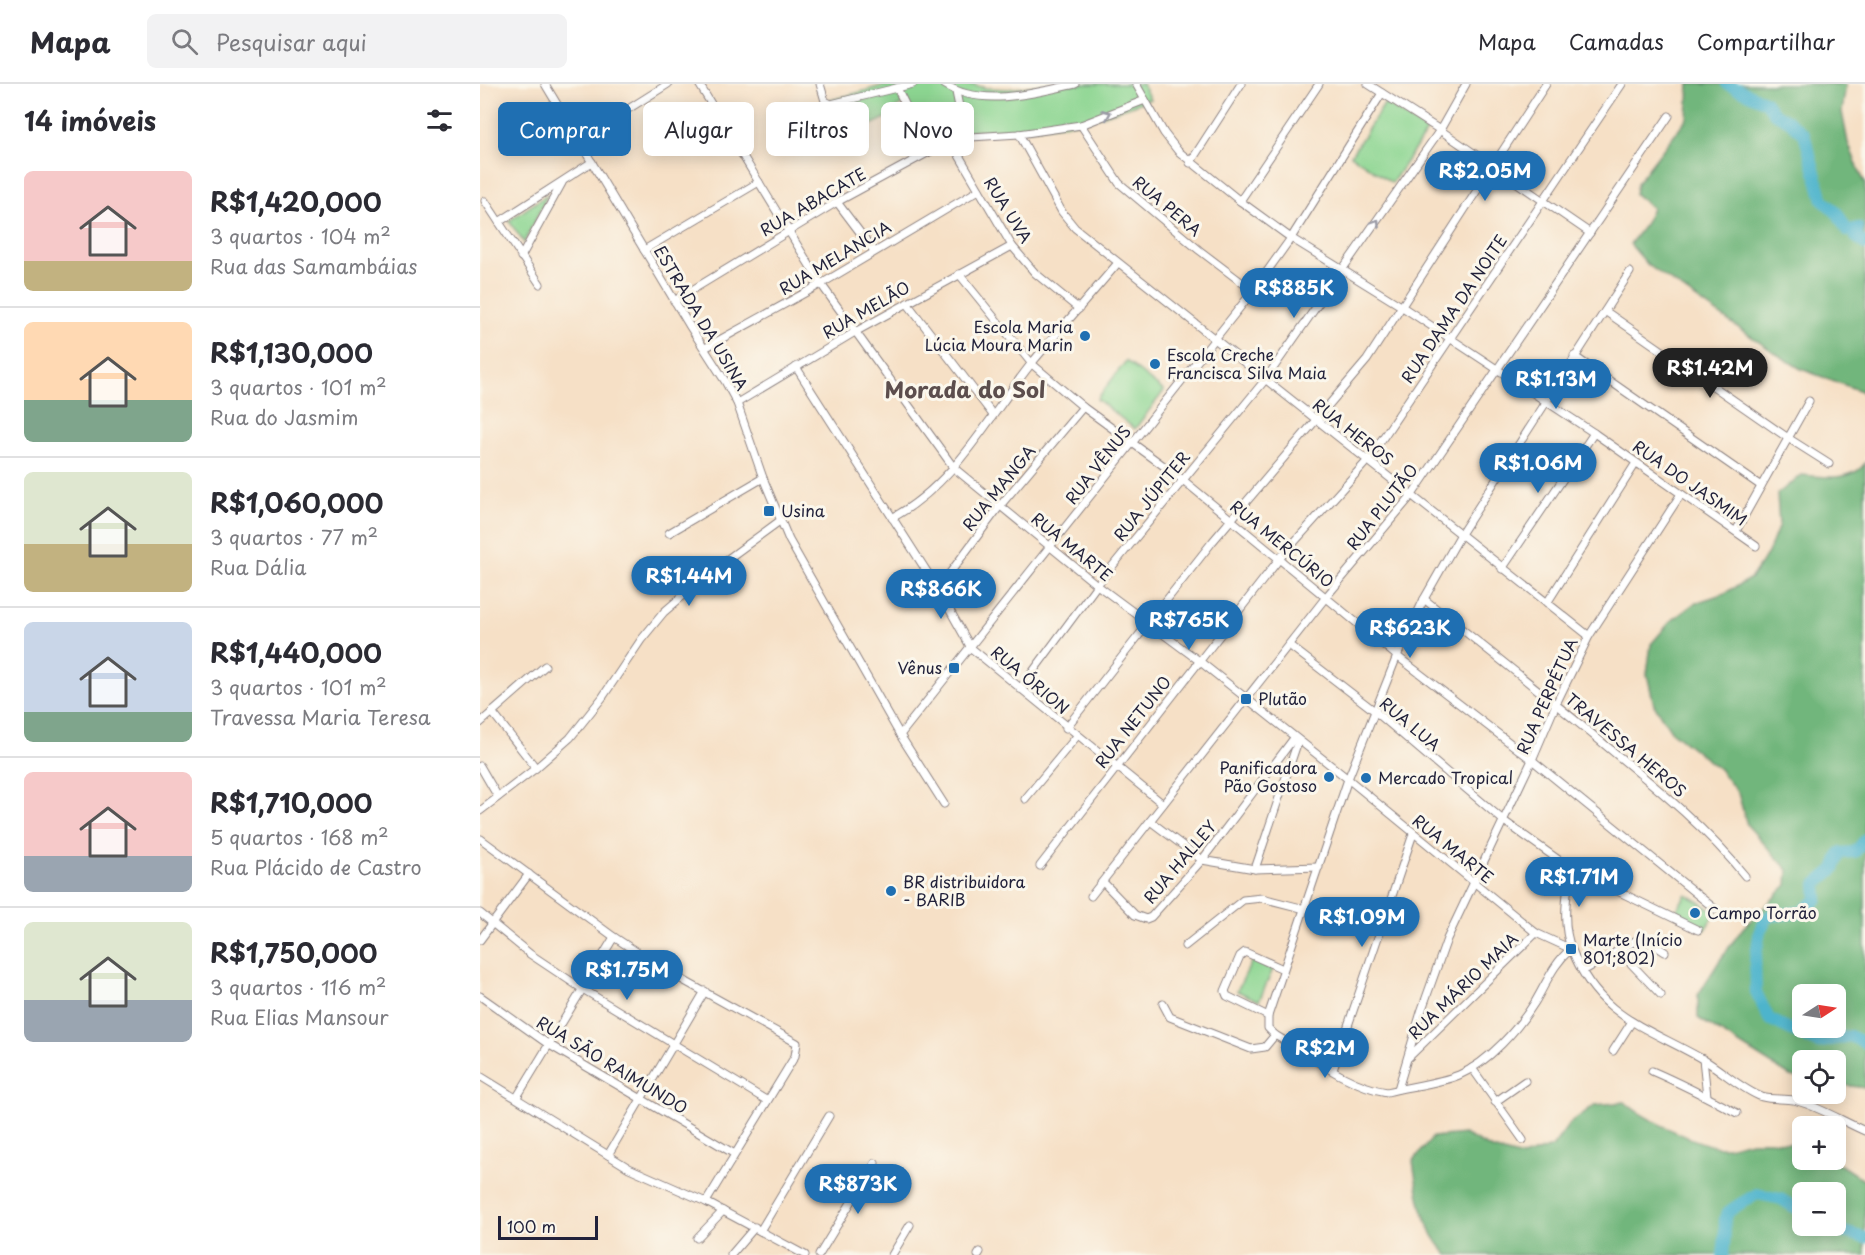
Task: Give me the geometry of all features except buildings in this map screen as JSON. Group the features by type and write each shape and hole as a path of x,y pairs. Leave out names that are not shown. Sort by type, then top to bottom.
{"street":[{"name":"ESTRADA DA USINA","path":"545,84 556,102"},
{"path":"631,107 668,84"},
{"name":"RUA MARTE","path":"699,84 821,284 954,468 1097,585 1198,660 1348,779 1473,884 1536,933 1571,949"},
{"path":"820,84 825,101 831,104 882,87 897,88 913,84"},
{"path":"944,84 956,92 1022,94 1075,84"},
{"name":"RUA DO JASMIM","path":"1136,84 1164,133 1190,163 1240,201 1291,238 1401,306 1496,371 1594,433 1756,546"},
{"path":"1190,163 1240,84"},
{"path":"1240,201 1319,84"},
{"path":"1368,84 1440,130 1590,233"},
{"name":"RUA JÚPITER","path":"1020,689 1097,585 1265,380 1343,272 1440,130 1466,84"},
{"path":"1066,728 1231,520 1367,360 1546,84"},
{"name":"RUA DAMA DA NOITE","path":"1368,460 1622,84"},
{"path":"897,88 904,102"},
{"path":"956,92 958,102"},
{"name":"RUA VÊNUS","path":"900,735 1254,291 1291,238 1382,93"},
{"name":"RUA ABACATE","path":"974,136 1019,134 1081,125 1145,100"},
{"name":"RUA PLUTÃO","path":"1090,896 1326,597 1412,495 1669,116"},
{"name":"RUA PERA","path":"1081,125 1119,183 1199,250 1254,291"},
{"name":"RUA HEROS","path":"1019,134 1062,213 1075,228 1117,264 1589,636"},
{"name":"ESTRADA DA USINA","path":"588,156 737,403 763,478 789,540 900,735 944,804"},
{"name":"RUA ABACATE","path":"674,301 837,202 922,156"},
{"name":"RUA UVA","path":"959,156 1012,246 1035,273 1079,309"},
{"path":"499,222 592,162"},
{"path":"521,257 562,182"},
{"path":"644,250 759,182"},
{"name":"RUA MELANCIA","path":"705,348 821,284 979,190"},
{"path":"485,201 540,284"},
{"path":"837,202 874,251"},
{"name":"RUA MELÃO","path":"737,403 855,332 1012,246"},
{"path":"892,518 925,498 954,468 1032,364 1117,264"},
{"path":"1571,949 1555,964 1534,1002 1515,1026 1472,1068 1446,1079 1398,1089 1379,1090 1333,1070 1275,1035 1268,1028 1268,1016 1283,969 1320,867 1348,779 1397,656 1424,599 1461,534 1630,272"},
{"name":"RUA MERCÚRIO","path":"959,274 1032,364 1083,407 1183,480 1397,656 1533,760 1715,909"},
{"path":"907,303 993,415"},
{"path":"1605,311 1829,464"},
{"path":"1574,356 1761,486"},
{"name":"RUA ÓRION","path":"796,367 938,589 971,648 1066,728 1163,804"},
{"path":"1736,531 1809,401"},
{"name":"RUA MANGA","path":"938,589 999,507 1083,407"},
{"path":"1502,569 1594,433"},
{"name":"RUA NETUNO","path":"1040,866 1198,660 1280,558 1368,460"},
{"path":"1546,603 1636,463"},
{"path":"669,533 763,478"},
{"name":"RUA PERPÉTUA","path":"1398,1089 1421,1012 1440,960 1473,884 1533,760 1556,704 1589,636 1681,494"},
{"path":"480,811 536,768 570,738 664,612 714,569 781,520"},
{"name":"TRAVESSA HEROS","path":"1424,599 1556,704 1712,838 1745,876"},
{"name":"RUA LUA","path":"1289,645 1376,712 1504,821 1570,868 1698,930"},
{"path":"480,723 545,666"},
{"path":"492,712 536,768"},
{"path":"1025,799 1077,736"},
{"path":"1255,869 1296,739"},
{"name":"RUA HALLEY","path":"1103,882 1135,915 1146,920 1151,917 1202,860 1296,739"},
{"path":"480,766 498,797"},
{"path":"1150,821 1202,860 1255,869 1320,867"},
{"path":"1333,1070 1413,834"},
{"path":"482,839 614,937 661,968 797,1043 795,1056 766,1100 706,1202"},
{"path":"1570,868 1567,910 1571,949 1582,971 1605,1004 1631,1023 1703,1059 1762,1097 1794,1100 1865,1131"},
{"path":"480,940 529,874"},
{"path":"1185,946 1243,900 1262,898 1305,909"},
{"path":"480,913 530,954 581,988 766,1100"},
{"name":"RUA MÁRIO MAIA","path":"1409,1057 1536,933"},
{"path":"517,1097 614,937"},
{"path":"1582,971 1642,937 1665,952"},
{"path":"1618,950 1661,995"},
{"path":"1268,1016 1227,996 1225,991 1240,956 1245,952 1283,969"},
{"path":"608,1155 639,1098 705,991"},
{"name":"RUA SÃO RAIMUNDO","path":"480,996 548,1044 734,1153"},
{"path":"1163,1004 1170,1017 1251,1049 1265,1047 1275,1035"},
{"path":"1613,1051 1631,1023"},
{"path":"1703,1059 1707,1096"},
{"path":"1472,1068 1523,1140"},
{"path":"1652,1071 1707,1096 1737,1113"},
{"path":"482,1080 517,1097 645,1176 706,1202 805,1255"},
{"path":"1495,1102 1525,1081"},
{"path":"731,1255 758,1229 829,1116"},
{"path":"819,1255 875,1163"},
{"path":"697,1238 723,1211"},
{"path":"892,1255 910,1225"}],"green space":[{"path":"970,84 986,88 1008,89 1051,84 1142,84 1150,99 1087,121 1017,131 974,131 974,102 881,102 881,120 869,126 869,102 828,101 882,86"},
{"path":"1689,84 1846,84 1842,112 1848,143 1865,184 1865,396 1861,391 1801,369 1775,353 1648,265 1630,244 1646,223 1652,208 1635,194 1637,183 1687,118"},
{"path":"1385,103 1427,131 1392,183 1351,155"},
{"path":"548,194 524,243 509,221"},
{"path":"1126,361 1164,391 1135,429 1097,399"},
{"path":"1865,463 1865,1088 1846,1085 1846,1050 1792,1050 1792,1076 1698,1018 1698,995 1743,928 1787,885 1788,870 1747,825 1738,793 1719,769 1671,731 1654,705 1647,674 1651,644 1671,621 1695,603 1725,593 1751,578 1768,553 1779,525 1777,494 1802,475 1836,477 1853,473"},
{"name":"Campo Torrão","path":"1686,894 1716,912 1704,931 1675,913"},
{"path":"1253,959 1273,969 1259,1001 1237,991"},
{"path":"1625,1102 1656,1122 1711,1145 1724,1147 1758,1141 1792,1144 1792,1170 1846,1169 1865,1181 1865,1255 1448,1255 1439,1245 1427,1223 1419,1199 1413,1161 1433,1137 1464,1134 1492,1149 1522,1157 1552,1147 1570,1123 1595,1105"}],"waterway":[{"path":"1727,84 1766,102 1774,113 1789,121 1804,134 1823,200 1838,214 1847,231 1858,228 1856,237 1865,244"},
{"path":"1865,840 1855,852 1840,853 1834,869 1816,884 1817,899 1802,912 1769,916 1760,930 1755,961 1756,992 1769,1019 1818,1043 1850,1036 1865,1043"},
{"path":"1723,1255 1725,1217 1733,1208 1757,1194 1781,1199 1792,1206"},
{"path":"1846,1233 1865,1238"}],"place":[{"name":"Escola Maria Lúcia Moura Marin","path":"1085,336"},
{"name":"Escola Creche Francisca Silva Maia","path":"1155,364"},
{"name":"Usina","path":"769,511"},
{"name":"Vênus","path":"954,668"},
{"name":"Plutão","path":"1246,699"},
{"name":"Panificadora Pão Gostoso","path":"1329,777"},
{"name":"Mercado Tropical","path":"1366,778"},
{"name":"BR distribuidora - BARIB","path":"891,891"},
{"name":"Campo Torrão","path":"1695,913"},
{"name":"Marte (Início 801;802)","path":"1571,949"}],"district":[{"name":"Morada do Sol","path":"965,390"}]}
